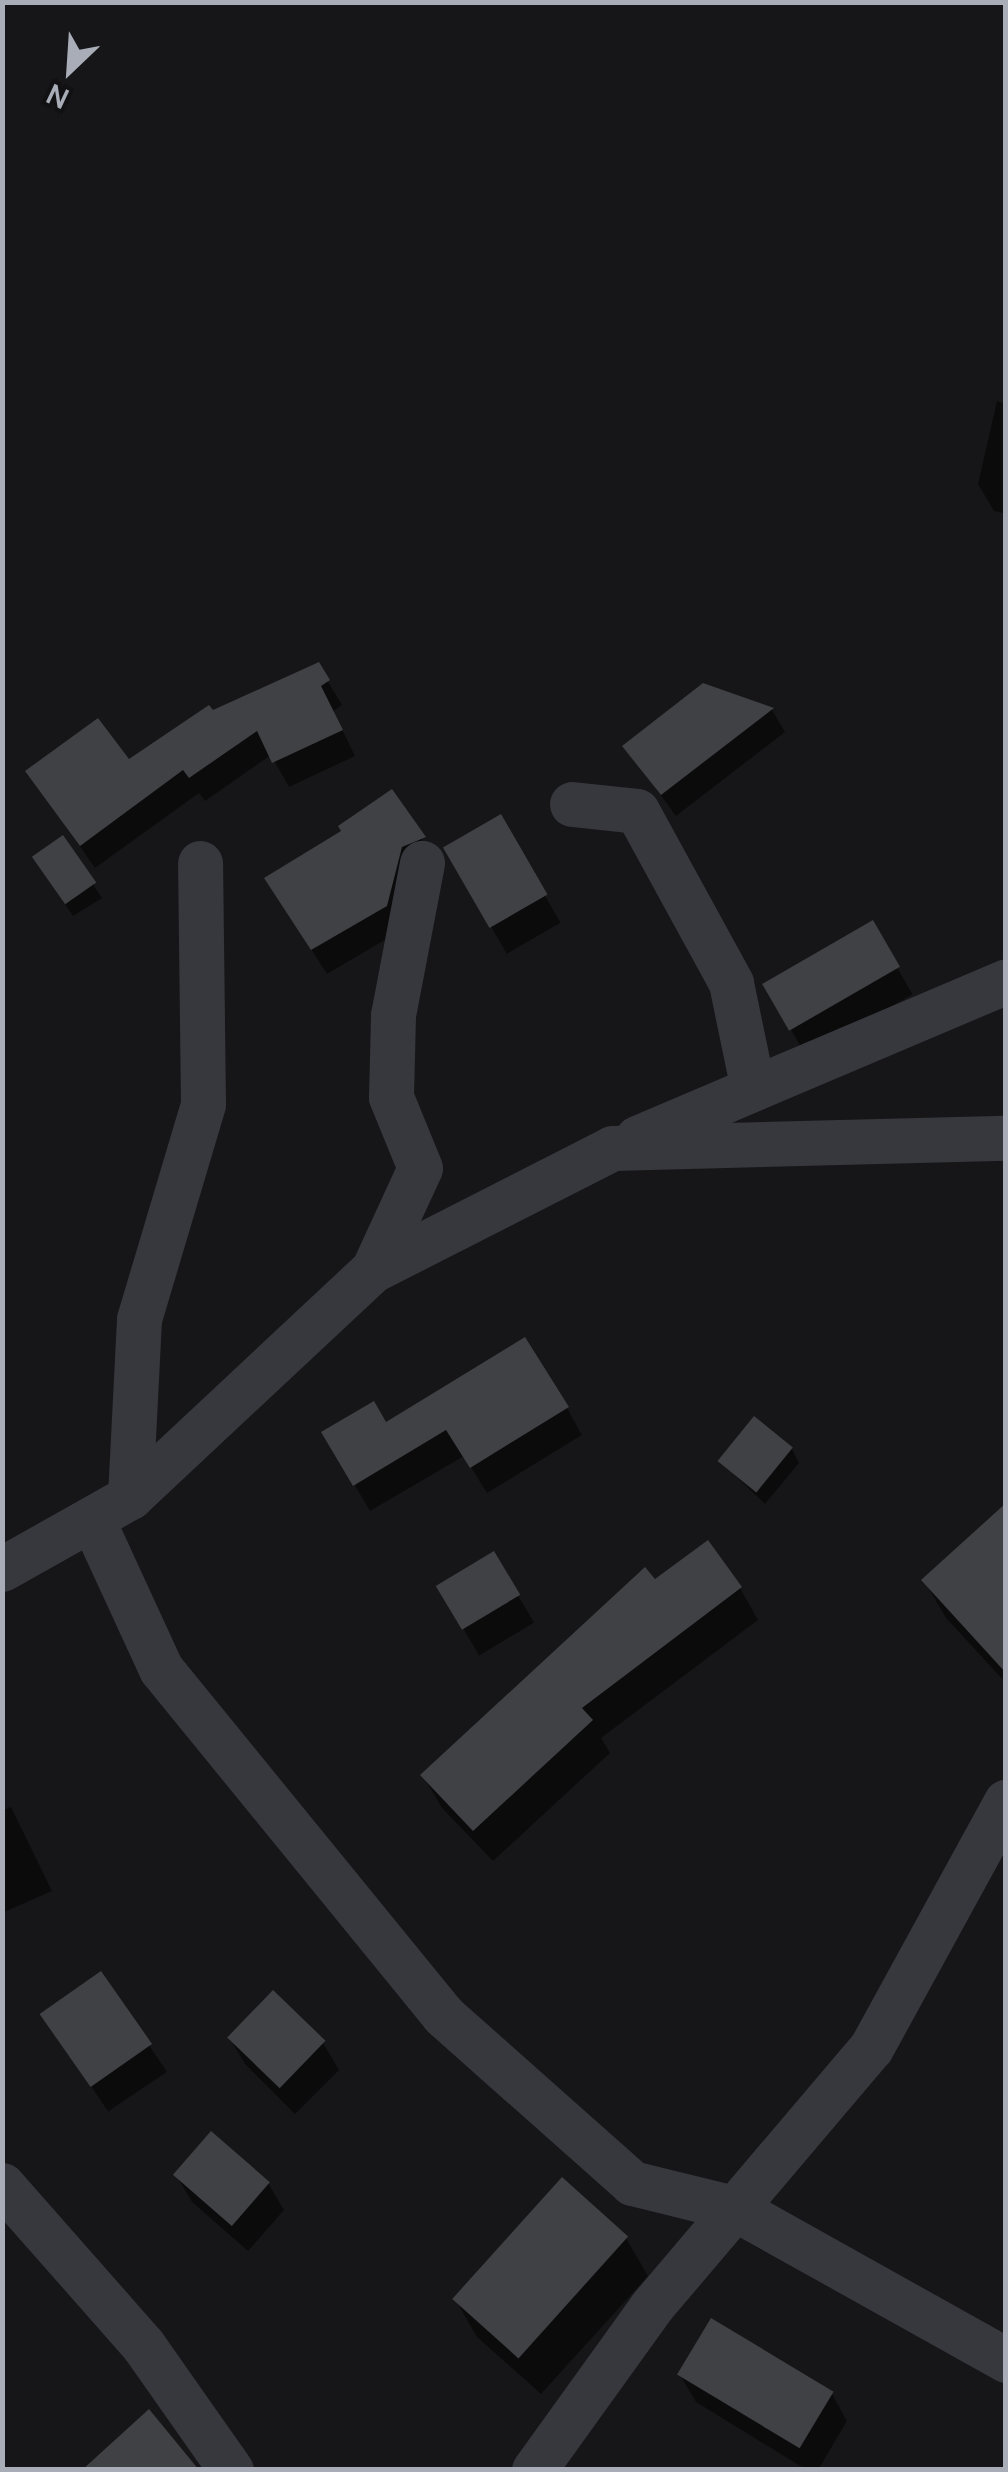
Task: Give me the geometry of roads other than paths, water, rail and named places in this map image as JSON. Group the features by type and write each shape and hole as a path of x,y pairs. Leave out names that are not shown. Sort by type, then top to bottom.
{"street":[{"path":"572,804 637,811 731,983 753,1089"},
{"path":"200,863 204,1104 139,1319 111,1508 162,1669 442,2015 632,2183 734,2208 1006,2360"},
{"path":"372,1270 420,1168 391,1096 393,1015 422,863"},
{"path":"2,1569 111,1508 372,1270 612,1148 1006,981"},
{"path":"612,1148 1006,1138"},
{"path":"534,2470 651,2307 871,2048 1006,1801"},
{"path":"2,2185 143,2345 231,2470"}]}
